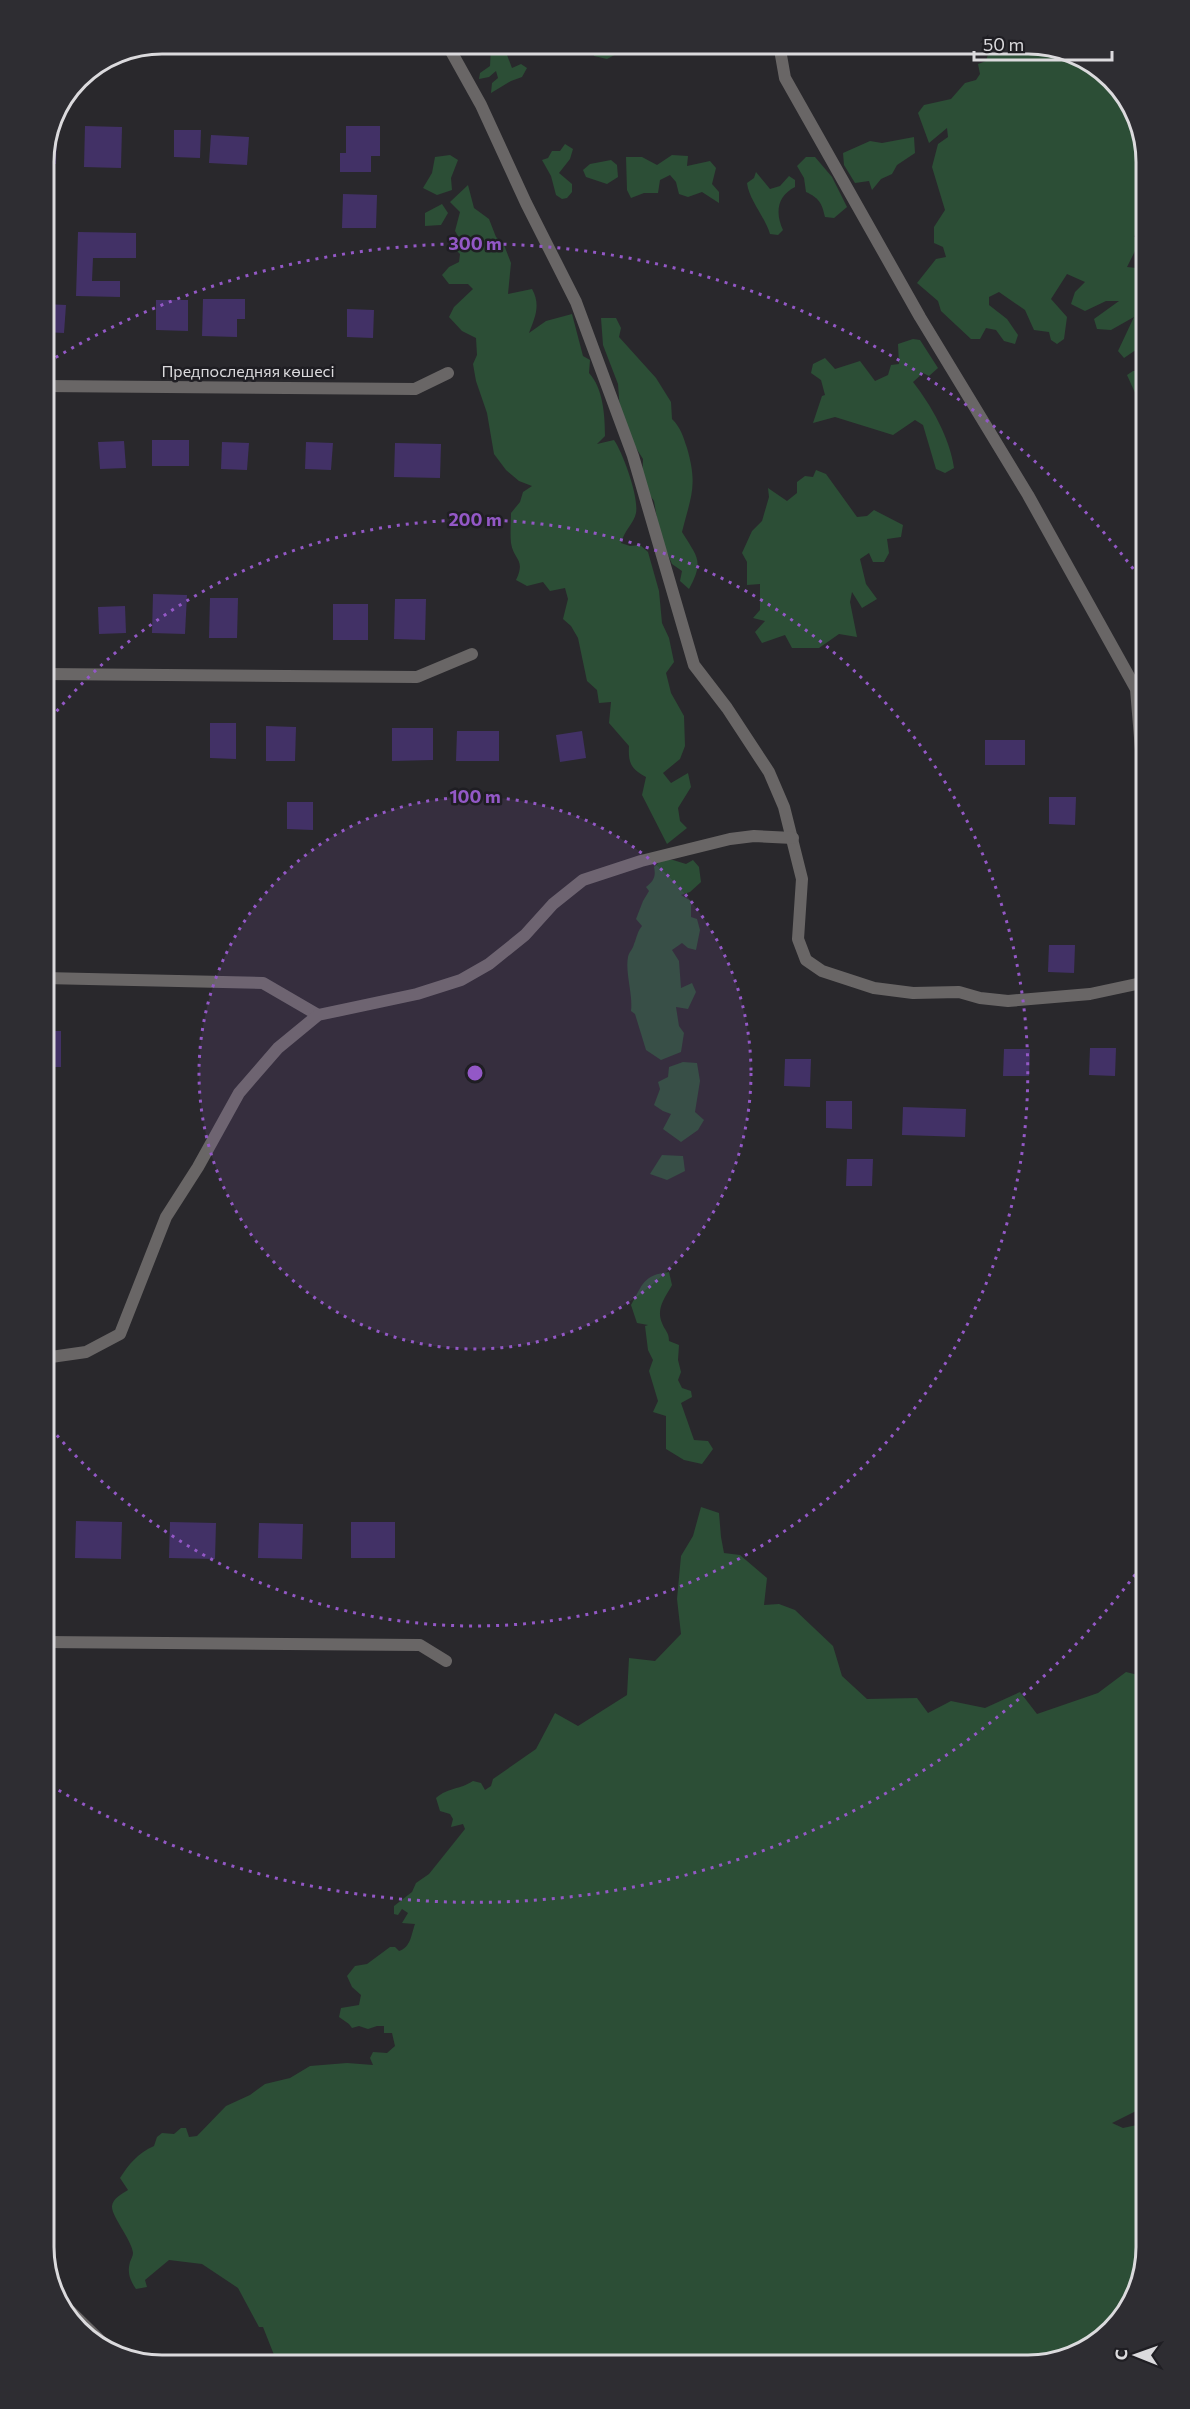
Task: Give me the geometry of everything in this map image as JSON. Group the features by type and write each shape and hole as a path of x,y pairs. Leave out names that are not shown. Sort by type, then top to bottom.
{"street":[{"path":"453,54 481,105 526,203 576,302 633,456 694,665 727,708 769,772 784,807 802,879 798,939 806,960 822,971 874,988 913,993 959,992 980,998 1008,1001 1090,994 1136,984"},
{"path":"780,54 784,78 920,317 1028,495 1136,689"},
{"name":"Предпоследняя көшесі","path":"54,386 415,389 448,373"},
{"path":"54,674 417,677 472,654"},
{"path":"54,1357 86,1352 120,1334 166,1217 198,1167 239,1093 278,1048 318,1016 417,994 461,980 489,964 525,935 553,904 583,880 641,861 730,839 754,836 793,838"},
{"path":"54,978 263,983 318,1016"},
{"path":"54,1642 420,1645 446,1661"}],"green space":[{"path":"491,54 507,54 512,68 521,64 527,68 522,77 491,93 492,83 498,78 496,71 489,77 479,79 480,73 490,66"},
{"path":"593,54 616,54 607,59"},
{"path":"988,54 1035,54 1063,60 1088,72 1114,96 1122,108 1130,127 1136,155 1136,233 1134,237 1136,237 1136,249 1127,267 1136,268 1136,350 1124,358 1118,351 1134,317 1111,330 1097,329 1094,319 1119,301 1106,301 1085,311 1071,304 1075,292 1085,282 1067,274 1051,299 1067,317 1064,339 1057,344 1051,340 1049,332 1034,330 1025,310 999,292 989,297 989,305 1007,319 1018,335 1015,344 1004,341 996,330 986,328 980,339 971,339 941,311 938,301 917,283 936,259 946,257 943,247 934,243 934,227 945,210 932,167 938,144 948,137 947,128 929,143 918,113 924,105 951,99 965,83 976,80 980,74 978,64 986,61"},
{"path":"914,137 915,153 897,165 892,174 881,179 872,190 869,181 855,183 844,165 843,153 870,141 882,143"},
{"path":"565,144 573,149 570,159 559,173 572,184 572,192 567,198 562,199 556,195 551,176 542,160 548,158 552,151 560,151"},
{"path":"450,155 458,160 451,178 452,190 437,195 423,188 432,173 435,157"},
{"path":"672,155 688,156 687,166 710,161 716,168 712,184 719,192 719,203 702,192 688,197 679,194 676,182 670,175 660,180 658,193 644,193 631,198 627,190 626,157 642,157 657,165"},
{"path":"806,157 815,157 832,177 847,207 834,218 825,217 819,201 806,192 804,178 797,166"},
{"path":"611,160 617,165 618,177 607,184 586,177 583,170 590,164"},
{"path":"756,172 770,189 780,186 789,176 795,180 795,187 784,195 779,206 780,224 783,230 778,235 770,234 748,189 747,183 754,178"},
{"path":"468,185 474,208 489,219 511,263 508,294 532,289 535,295 536,311 529,333 546,321 572,314 583,356 590,360 589,373 594,379 602,402 605,436 597,444 614,440 630,475 636,513 621,543 630,546 640,545 648,552 659,591 662,623 669,638 674,662 666,673 671,693 684,716 685,746 680,759 663,773 671,783 688,773 691,787 678,808 680,821 687,828 667,844 642,795 646,777 632,765 629,746 609,723 611,702 599,703 597,690 587,681 578,638 571,626 563,619 568,599 565,588 550,591 543,582 527,586 516,580 520,564 512,549 511,513 520,502 523,492 532,486 519,481 506,470 494,454 487,413 473,364 477,355 476,338 462,331 449,317 454,307 473,289 468,284 449,284 442,275 449,267 459,262 460,254 456,250 462,243 455,231 460,212 450,202"},
{"path":"442,204 448,213 441,225 425,226 425,213"},
{"path":"601,318 616,318 621,328 619,337 656,378 671,402 672,419 680,429 687,448 693,482 682,532 695,554 698,566 689,589 680,581 682,571 672,564 660,536 654,501 642,484 643,459 621,424 618,384 603,345"},
{"path":"913,339 920,340 938,368 929,376 923,373 913,382 933,411 948,445 954,468 945,473 936,469 923,425 915,420 893,435 835,417 813,423 822,396 825,395 821,380 811,373 813,364 825,358 835,369 860,361 875,381 888,375 891,365 899,364 898,344"},
{"path":"1136,371 1136,395 1127,375"},
{"path":"816,470 826,474 857,517 867,516 874,510 903,525 901,537 887,539 889,553 884,562 873,562 869,553 860,559 866,584 877,599 862,608 852,592 850,602 857,637 839,634 819,648 792,648 785,635 762,643 755,632 765,621 753,618 760,610 760,584 747,585 747,562 742,553 752,531 762,521 769,497 768,488 787,501 797,493 797,482 805,476 813,477"},
{"path":"662,859 686,864 693,860 699,867 701,882 690,892 681,895 691,901 691,917 697,919 700,930 696,950 682,943 672,950 679,961 681,988 692,983 696,992 688,1009 676,1007 679,1026 684,1033 681,1052 661,1060 646,1050 635,1014 631,1011 627,963 642,926 636,919 649,891 646,887 654,878 654,867"},
{"path":"683,1062 697,1063 700,1081 695,1112 704,1120 698,1130 681,1142 663,1129 671,1114 654,1105 660,1089 658,1082 668,1077 669,1067"},
{"path":"662,1155 683,1156 685,1171 667,1180 650,1174"},
{"path":"669,1272 672,1285 662,1303 660,1318 668,1333 669,1341 679,1345 678,1360 681,1372 678,1380 682,1388 691,1391 692,1397 681,1403 694,1440 708,1441 713,1449 702,1464 684,1460 666,1449 666,1416 653,1412 658,1401 649,1371 653,1360 648,1350 645,1326 648,1325 637,1323 631,1305 641,1286 649,1278"},
{"path":"701,1507 719,1513 724,1553 740,1555 767,1578 764,1605 779,1604 795,1610 833,1646 842,1676 867,1699 917,1698 928,1713 951,1701 985,1708 1020,1692 1037,1714 1098,1693 1126,1672 1136,1674 1136,2111 1112,2123 1123,2128 1136,2125 1136,2254 1130,2282 1118,2307 1099,2328 1082,2341 1049,2353 1028,2355 274,2355 263,2327 259,2327 238,2288 202,2264 169,2260 145,2280 147,2287 136,2289 129,2273 132,2248 112,2206 116,2198 128,2190 120,2178 127,2168 154,2146 157,2137 162,2133 174,2134 181,2128 186,2128 189,2137 197,2136 226,2106 250,2095 265,2084 290,2078 310,2066 347,2063 373,2065 370,2058 373,2052 387,2053 395,2046 392,2033 384,2033 384,2026 368,2029 359,2026 352,2028 339,2017 341,2008 359,2005 361,1995 352,1987 347,1976 355,1966 367,1964 390,1947 395,1947 399,1951 406,1947 415,1924 402,1923 408,1913 402,1909 398,1915 394,1914 394,1906 412,1892 416,1883 429,1874 465,1829 463,1824 451,1827 453,1819 450,1814 440,1811 436,1798 473,1781 481,1783 485,1790 491,1786 493,1779 536,1749 555,1713 578,1726 627,1695 629,1658 655,1661 681,1634 677,1599 681,1556 693,1536"}],"building":[{"path":"85,126 122,127 121,168 84,167"},
{"path":"346,126 380,126 380,156 371,156 371,172 340,172 340,153 346,153"},
{"path":"174,130 201,130 200,158 174,157"},
{"path":"211,135 249,137 247,165 209,163"},
{"path":"57,140 56,164 54,164 54,155"},
{"path":"343,194 377,195 376,228 342,228"},
{"path":"78,232 136,233 136,258 93,258 92,281 120,281 120,297 76,296"},
{"path":"203,299 245,299 245,319 237,319 237,337 202,336"},
{"path":"156,300 188,300 188,331 156,330"},
{"path":"54,304 66,305 64,333 54,332"},
{"path":"347,309 374,310 373,338 347,337"},
{"path":"152,440 189,440 189,466 152,466"},
{"path":"124,441 126,468 100,469 98,442"},
{"path":"222,442 249,443 247,470 221,469"},
{"path":"306,442 333,443 331,470 305,469"},
{"path":"395,443 441,444 440,478 394,477"},
{"path":"153,594 187,595 185,634 152,633"},
{"path":"210,598 238,598 237,638 209,638"},
{"path":"395,599 426,599 425,640 394,639"},
{"path":"333,604 368,604 368,640 333,640"},
{"path":"125,606 126,633 99,634 98,607"},
{"path":"210,723 236,723 236,759 210,758"},
{"path":"266,726 296,727 295,761 266,761"},
{"path":"392,728 433,728 433,760 392,761"},
{"path":"457,731 499,731 499,761 456,761"},
{"path":"582,731 586,758 560,762 556,735"},
{"path":"985,740 1025,740 1025,765 985,765"},
{"path":"1049,797 1076,797 1075,825 1049,824"},
{"path":"287,802 313,802 313,830 287,829"},
{"path":"1049,945 1075,945 1074,973 1048,972"},
{"path":"54,1031 61,1031 61,1067 54,1067"},
{"path":"1090,1048 1116,1048 1115,1076 1089,1075"},
{"path":"1004,1049 1030,1049 1029,1076 1003,1076"},
{"path":"785,1059 811,1059 810,1087 784,1086"},
{"path":"826,1101 852,1101 852,1129 826,1128"},
{"path":"903,1107 966,1109 965,1137 902,1135"},
{"path":"847,1159 873,1159 872,1186 846,1186"},
{"path":"76,1521 122,1522 121,1559 75,1558"},
{"path":"170,1522 216,1523 215,1559 169,1558"},
{"path":"351,1522 395,1522 395,1558 351,1558"},
{"path":"259,1523 303,1524 302,1559 258,1558"}]}
